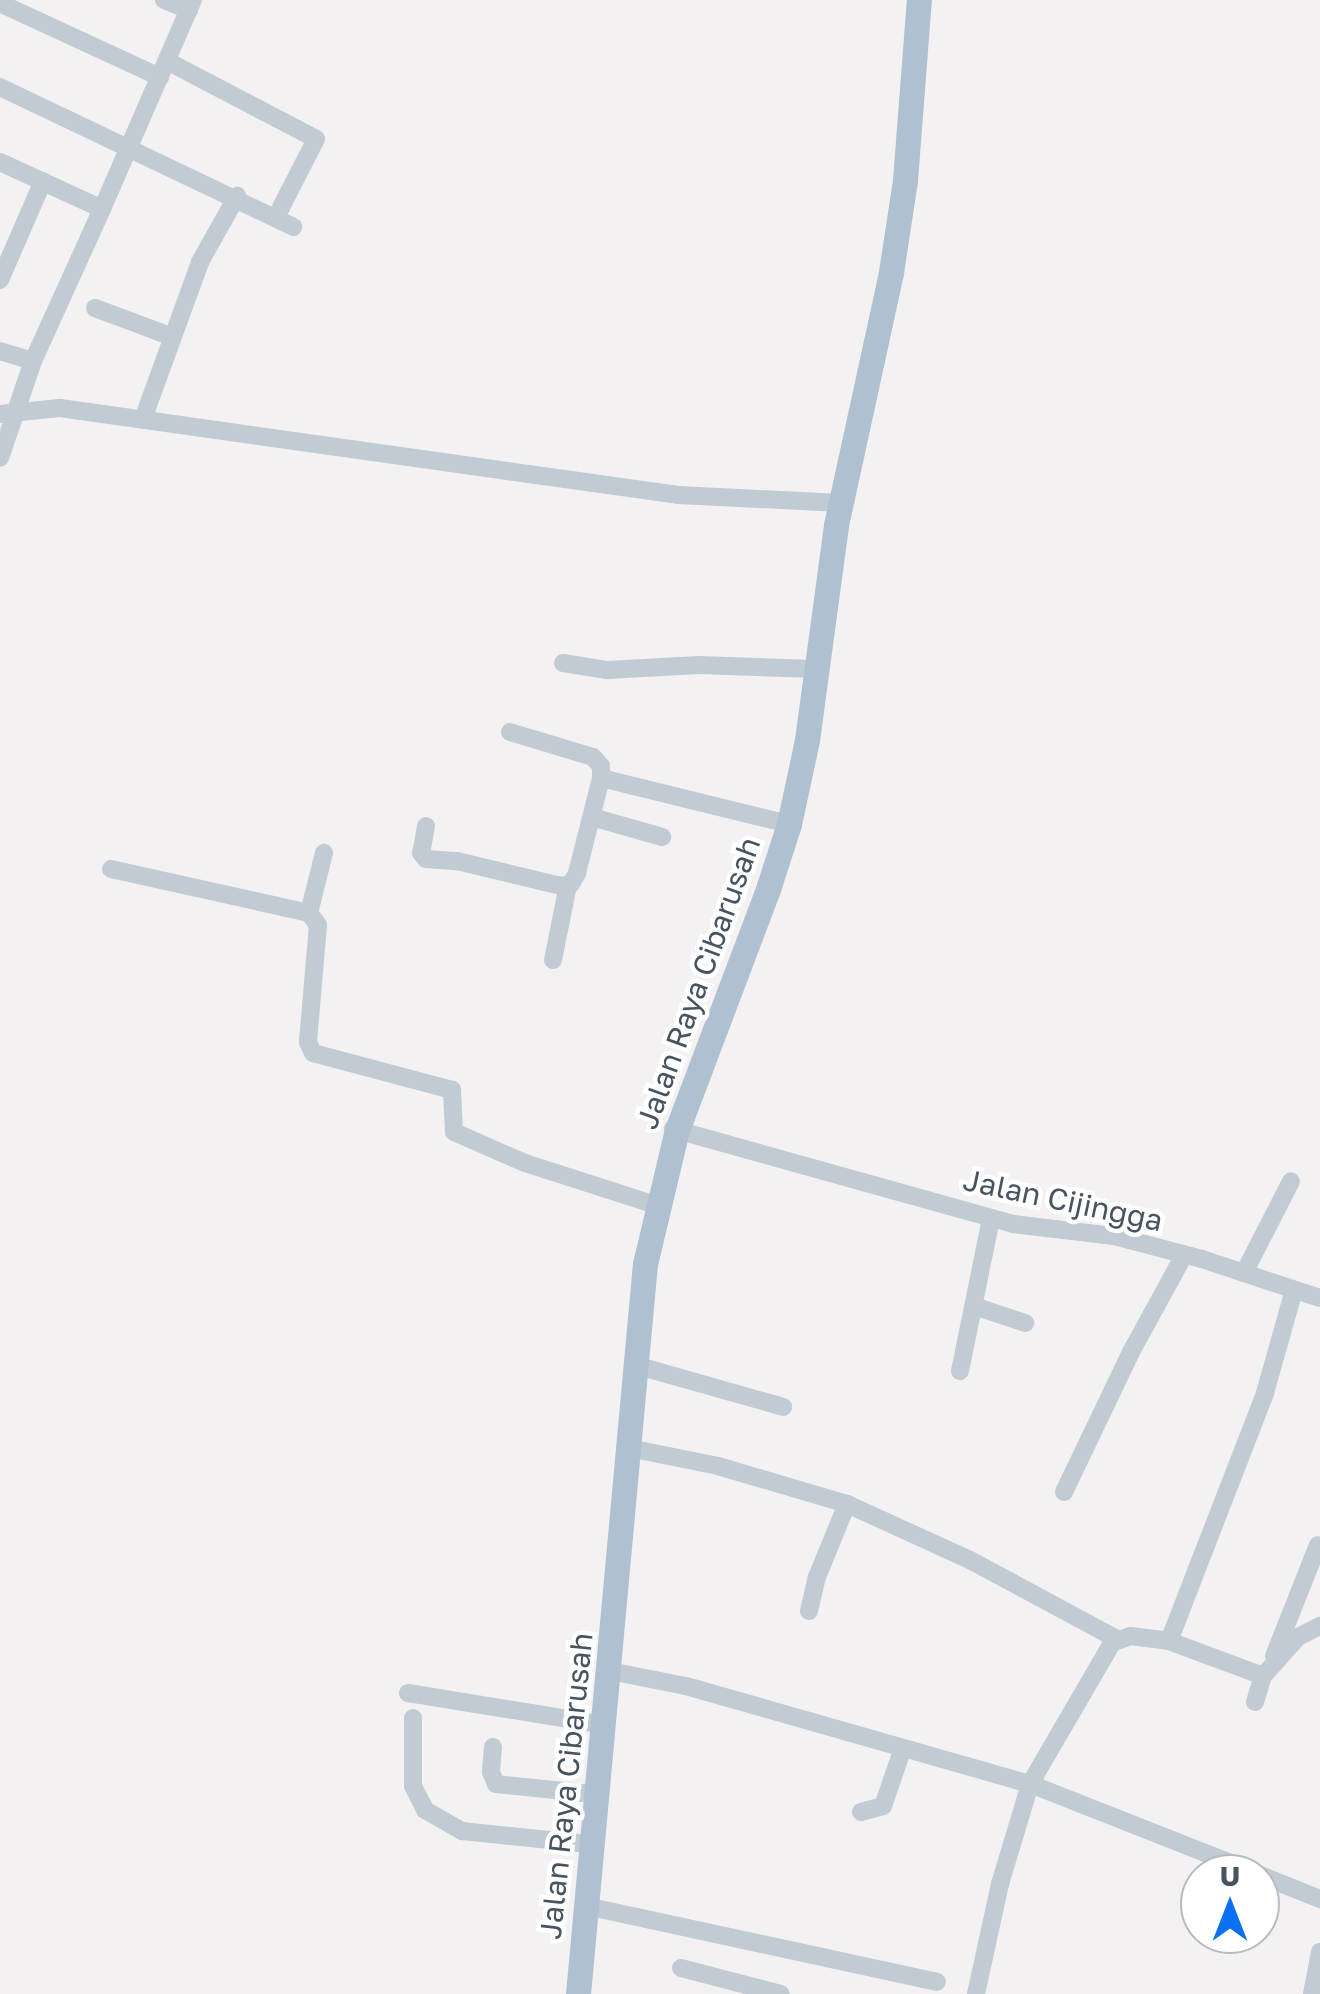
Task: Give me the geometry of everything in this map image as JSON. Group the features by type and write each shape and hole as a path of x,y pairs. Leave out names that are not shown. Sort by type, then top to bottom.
{"main road":[{"name":"Jalan Raya Cibarusah","path":"586,1895 635,1293 653,1204 675,1130 784,823 815,670 836,514 890,241 904,140 916,0"},
{"name":"Jalan Raya Cibarusah","path":"576,1994 610,1671 645,1264 675,1130 789,824 820,670 828,563"}],"street":[{"path":"5,431 191,5 164,0"},
{"path":"3,6 164,69 316,139 276,218"},
{"path":"0,87 237,196 293,227"},
{"path":"0,162 102,209"},
{"path":"0,280 43,181"},
{"path":"143,419 200,262 237,196"},
{"path":"95,308 170,336"},
{"path":"0,351 33,361"},
{"path":"5,431 48,408 836,514"},
{"path":"563,663 607,670 699,665 815,670"},
{"path":"510,732 594,757 601,766 592,818 577,873 568,885 553,960"},
{"path":"601,778 784,823"},
{"path":"592,818 662,837"},
{"path":"426,826 421,852 426,859 457,861 568,885"},
{"path":"310,913 324,853"},
{"path":"111,869 310,913 318,925 308,1042 313,1052 452,1090 454,1132 525,1163 653,1204"},
{"name":"Jalan Cijingga","path":"675,1130 991,1218 1114,1236 1320,1298"},
{"path":"1244,1273 1291,1181"},
{"path":"960,1371 991,1218"},
{"path":"1064,1492 1131,1352 1184,1255"},
{"path":"1169,1642 1265,1393 1294,1290"},
{"path":"974,1306 1025,1322"},
{"path":"635,1364 782,1406"},
{"path":"628,1448 718,1466 847,1504 970,1560 1117,1639 1169,1642 1267,1671"},
{"path":"809,1611 817,1577 847,1504"},
{"path":"1255,1702 1318,1545"},
{"path":"1267,1671 1304,1632 1320,1626"},
{"path":"976,1994 1000,1884 1030,1784 1117,1639"},
{"path":"610,1671 686,1686 1030,1784 1208,1854"},
{"path":"408,1694 600,1724"},
{"path":"413,1718 413,1786 424,1810 462,1831 588,1844"},
{"path":"493,1747 491,1772 496,1784 593,1794"},
{"path":"861,1812 883,1806 903,1748"},
{"path":"1280,1881 1318,1893"},
{"path":"586,1895 936,1982"},
{"path":"1312,1994 1320,1952"},
{"path":"681,1968 768,1992"}]}
